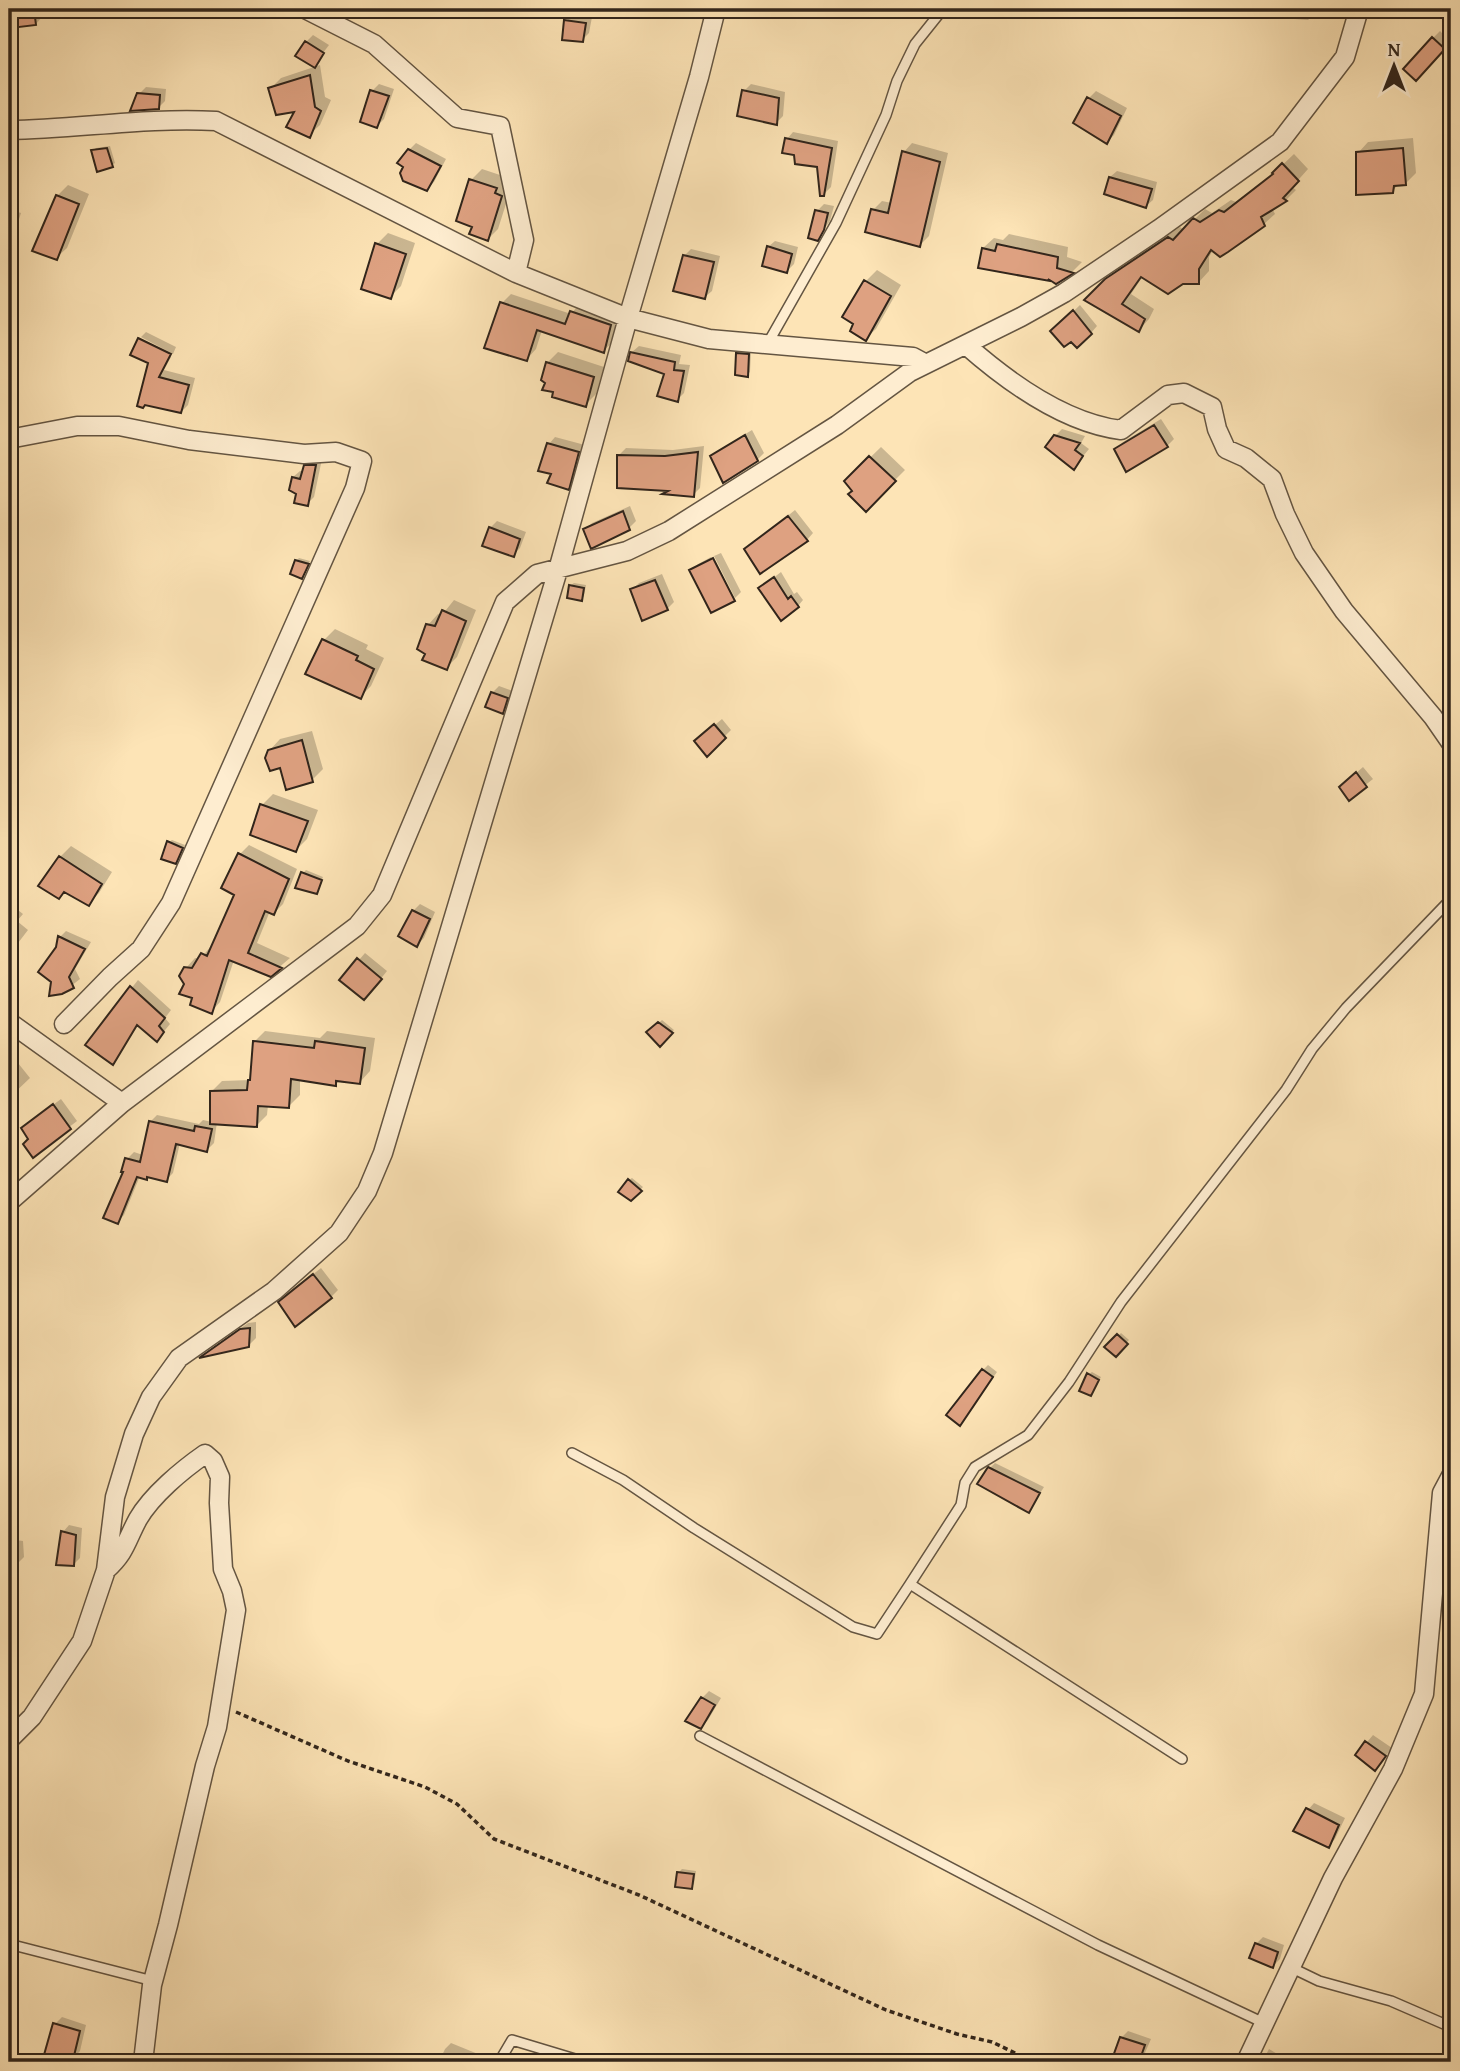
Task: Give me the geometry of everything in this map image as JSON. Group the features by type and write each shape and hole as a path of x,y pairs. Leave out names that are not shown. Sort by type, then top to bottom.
{"street":[{"path":"305,9 374,44 457,118 500,126 524,240 516,273"},
{"path":"9,1740 32,1717 82,1641 106,1570 115,1497 134,1434 150,1396 179,1358 274,1291 307,1264 339,1233 367,1191 395,1113 558,570 716,9"},
{"path":"9,1202 122,1103 357,926 382,895 505,601 537,574 627,551 669,531 837,425 910,372 1064,293 1181,214 1280,142 1345,57 1359,9"},
{"path":"9,130 59,129 174,119 215,121 516,273 628,318 709,339 913,357 926,364"},
{"path":"966,345 993,369 1065,415 1104,428 1121,430 1168,395 1184,393 1212,407 1217,429 1226,449 1246,458 1272,479 1304,553 1344,611 1433,717 1451,743"},
{"path":"9,439 77,426 119,426 189,440 303,454 337,452 362,461 350,500 172,903 141,949 64,1024"},
{"path":"9,1022 122,1103"},
{"path":"106,1570 121,1557 139,1517 179,1472 205,1454 213,1461 220,1477 223,1569 236,1610 221,1706 153,1981 143,2062"},
{"path":"1246,2062 1333,1878 1394,1769 1424,1694 1442,1493 1451,1476"}],"lane":[{"path":"768,344 836,223 886,115 897,81 915,44 943,9"},
{"path":"572,1453 623,1480 694,1528 853,1627 877,1634 961,1505 965,1483 975,1467 1028,1435 1069,1382 1121,1302 1286,1090 1312,1049 1346,1007 1451,899"},
{"path":"910,1584 1182,1759"},
{"path":"700,1737 1098,1945 1264,2023"},
{"path":"9,1944 153,1981"},
{"path":"1290,1966 1319,1981 1391,2001 1451,2027"},
{"path":"499,2062 512,2040 585,2062"}],"path":[{"path":"221,1706 348,1760 425,1787 457,1804 494,1839 661,1905 886,2010 957,2034 992,2042 1034,2062"}],"building":[{"path":"34,9 36,25 11,28 9,10"},
{"path":"564,20 586,23 583,42 562,40"},
{"path":"1432,37 1445,49 1416,81 1403,69"},
{"path":"305,41 324,53 315,68 295,56"},
{"path":"310,75 315,107 321,111 310,138 286,127 294,112 276,115 268,88"},
{"path":"370,90 389,96 377,128 360,122"},
{"path":"742,90 779,98 777,125 737,116"},
{"path":"137,93 160,95 159,109 130,111"},
{"path":"1087,97 1121,116 1107,144 1073,123"},
{"path":"785,138 832,148 824,196 820,196 817,167 795,164 794,155 782,153"},
{"path":"107,148 113,167 97,172 91,150"},
{"path":"1403,148 1406,185 1394,186 1393,193 1356,195 1356,152"},
{"path":"408,149 441,166 427,191 403,181 400,173 403,167 397,163"},
{"path":"902,151 940,162 920,247 865,232 871,209 888,213"},
{"path":"1282,163 1299,181 1283,198 1287,201 1261,217 1265,226 1228,252 1220,257 1211,250 1199,269 1199,284 1183,284 1168,294 1141,277 1122,304 1145,319 1139,332 1084,300 1105,279 1168,237 1173,240 1193,218 1200,222 1219,210 1224,212 1273,174"},
{"path":"1109,177 1152,189 1146,208 1104,194"},
{"path":"469,179 497,188 495,193 502,196 488,241 469,234 472,227 456,221"},
{"path":"56,195 79,204 57,260 32,251"},
{"path":"815,210 828,213 818,241 808,238"},
{"path":"375,243 406,254 391,299 361,289"},
{"path":"997,244 1058,257 1057,268 1074,273 1056,284 1048,279 1050,281 978,268 982,248 995,251"},
{"path":"767,246 792,254 787,273 762,266"},
{"path":"683,255 714,262 705,299 673,291"},
{"path":"864,280 891,296 866,341 850,331 853,324 842,317"},
{"path":"500,302 565,324 570,311 611,325 604,353 537,330 527,361 484,348"},
{"path":"1073,310 1092,334 1077,348 1071,342 1064,347 1050,331"},
{"path":"138,338 171,354 159,377 189,385 181,413 145,405 143,408 137,406 148,363 130,355"},
{"path":"630,352 675,362 674,370 684,371 678,402 657,396 664,374 628,361"},
{"path":"736,353 749,354 748,377 735,375"},
{"path":"546,362 594,377 586,407 552,397 553,392 542,390 545,383 541,380"},
{"path":"1154,425 1168,447 1126,472 1114,449"},
{"path":"745,435 758,461 723,483 710,456"},
{"path":"1054,435 1080,443 1075,450 1083,456 1074,470 1045,447"},
{"path":"547,443 579,452 569,490 547,483 551,474 538,471"},
{"path":"698,452 694,497 662,494 668,491 617,488 617,455 665,456"},
{"path":"869,456 896,481 866,512 848,494 852,491 844,481"},
{"path":"304,465 316,465 308,506 294,503 296,494 289,490 292,477 300,479"},
{"path":"623,511 630,530 591,549 583,529"},
{"path":"788,516 808,541 760,574 744,549"},
{"path":"489,527 520,539 514,557 482,546"},
{"path":"713,558 735,601 711,613 689,570"},
{"path":"295,560 309,564 302,579 290,574"},
{"path":"774,577 788,599 791,596 799,607 781,621 758,588"},
{"path":"655,580 668,610 642,621 630,589"},
{"path":"569,585 584,588 582,601 567,598"},
{"path":"442,610 466,621 447,670 422,660 425,654 417,649 426,624 435,626"},
{"path":"322,639 358,656 356,660 374,669 361,699 305,674"},
{"path":"491,692 508,698 503,714 485,707"},
{"path":"714,724 726,738 707,757 694,741"},
{"path":"302,740 313,782 286,790 280,768 270,771 265,758 268,750"},
{"path":"1356,772 1367,787 1349,801 1339,787"},
{"path":"260,804 308,821 296,852 250,835"},
{"path":"167,841 183,848 176,864 161,859"},
{"path":"238,853 289,879 274,915 265,911 248,953 282,968 271,977 229,960 212,1014 190,1005 192,998 179,994 184,984 179,976 184,967 192,968 201,953 207,956 234,895 221,888"},
{"path":"59,856 102,884 89,906 64,892 59,899 38,886"},
{"path":"301,872 322,880 317,894 295,888"},
{"path":"412,910 430,919 417,947 398,936"},
{"path":"58,936 85,949 69,977 74,988 49,996 51,982 38,972 56,947"},
{"path":"357,958 382,979 364,1000 339,980"},
{"path":"130,986 165,1018 159,1026 164,1032 157,1042 137,1025 113,1065 85,1045"},
{"path":"658,1022 673,1033 660,1047 646,1032"},
{"path":"253,1041 314,1048 315,1041 365,1048 360,1084 336,1081 336,1086 291,1079 289,1108 258,1106 257,1127 210,1124 210,1091 247,1090"},
{"path":"53,1104 71,1129 33,1158 23,1144 28,1139 21,1128"},
{"path":"149,1121 194,1131 195,1126 212,1129 207,1152 176,1144 167,1182 137,1177 118,1224 103,1218 123,1172 125,1158 140,1162"},
{"path":"628,1179 642,1191 631,1201 618,1192"},
{"path":"313,1274 332,1298 295,1327 278,1302"},
{"path":"250,1328 249,1347 199,1358 240,1329"},
{"path":"1117,1334 1128,1344 1116,1357 1104,1347"},
{"path":"982,1369 993,1377 960,1426 946,1415"},
{"path":"1087,1373 1099,1380 1091,1396 1079,1391"},
{"path":"988,1467 1040,1493 1029,1513 977,1484"},
{"path":"61,1531 76,1535 74,1566 56,1565"},
{"path":"701,1697 715,1705 701,1729 685,1721"},
{"path":"1365,1741 1386,1756 1375,1771 1355,1755"},
{"path":"1306,1808 1339,1825 1329,1848 1293,1831"},
{"path":"677,1872 694,1874 692,1889 675,1887"},
{"path":"1255,1943 1278,1952 1273,1968 1249,1958"},
{"path":"53,2023 80,2031 73,2060 69,2058 68,2062 42,2062"},
{"path":"1120,2037 1145,2045 1139,2062 1111,2062"}]}
